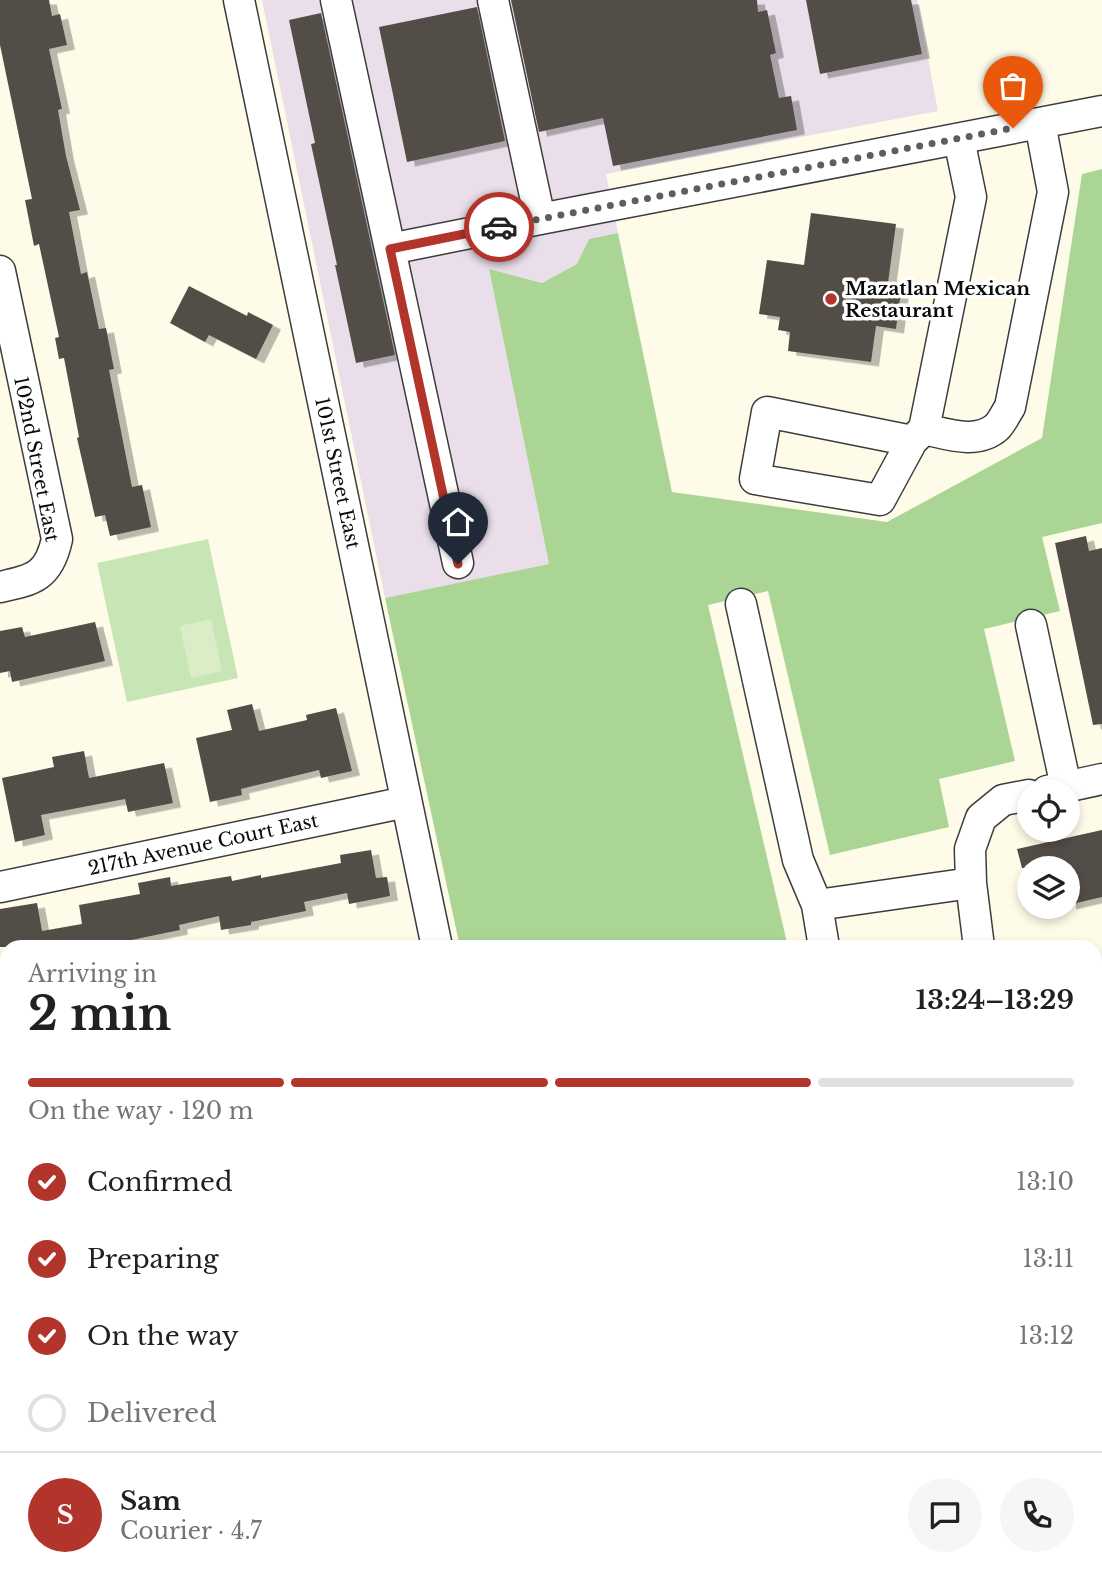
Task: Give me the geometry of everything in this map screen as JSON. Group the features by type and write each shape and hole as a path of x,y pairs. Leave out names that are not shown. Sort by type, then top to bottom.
{"street":[{"name":"101st Street East","path":"239,0 436,940"},
{"path":"336,0 458,564"},
{"path":"493,0 540,219"},
{"path":"390,249 1102,111"},
{"path":"958,139 971,197 918,435 880,499 755,479 767,412 918,435 978,437 996,427 1010,407 1053,192 1040,123"},
{"name":"102nd Street East","path":"0,271 57,540 50,563 37,576 25,582 0,587"},
{"path":"741,604 798,860 817,905 823,940"},
{"path":"1031,625 1054,779"},
{"path":"1080,784 1102,779"},
{"path":"978,940 970,849 981,818 1003,800 1017,797"},
{"name":"217th Avenue Court East","path":"0,887 406,802"},
{"path":"817,905 971,883"}],"shaded area":[{"path":"262,0 917,0 938,111 606,174 618,233 589,239 577,264 542,283 489,269 549,564 385,598"}],"green space":[{"path":"1102,169 1102,523 1042,537 1060,611 984,629 1015,761 939,779 949,827 830,855 768,591 708,605 786,940 458,940 385,598 549,564 489,269 542,283 577,264 589,239 618,233 672,492 887,522 1042,438 1082,174"},
{"path":"208,539 238,678 127,702 97,563"},
{"path":"211,619 222,671 191,678 180,626"}],"building":[{"path":"0,0 49,0 52,16 60,14 67,45 49,49 62,109 58,110 66,156 80,210 69,212 81,274 87,272 99,329 106,328 114,369 109,370 132,487 142,485 151,527 110,536 105,515 95,517 77,438 79,437 64,358 59,359 55,338 59,337 39,244 34,246 25,200 32,199 0,45"},
{"path":"511,0 757,0 758,12 767,10 776,53 770,55 779,98 791,96 797,130 613,166 603,118 539,132"},
{"path":"806,0 911,0 922,54 820,74"},
{"path":"477,7 505,141 407,162 379,27"},
{"path":"321,13 395,355 356,363 311,144 315,143 289,20"},
{"name":"Mazatlan Mexican Restaurant","path":"811,213 896,224 888,283 902,284 896,329 876,326 871,362 788,351 790,332 778,330 780,317 759,314 767,260 804,265"},
{"path":"189,286 247,316 248,312 273,325 256,359 209,335 205,342 170,323"},
{"path":"1086,536 1089,551 1102,548 1102,724 1093,725 1055,543"},
{"path":"95,622 105,661 12,682 10,671 0,673 0,631 22,627 25,637"},
{"path":"252,704 259,731 307,720 306,715 336,708 352,771 321,778 319,770 241,789 242,795 210,802 196,738 232,730 227,710"},
{"path":"84,751 89,778 164,763 173,803 128,812 125,799 41,815 45,835 15,842 2,778 54,767 52,757"},
{"path":"1102,830 1102,897 1080,902 1080,856 1019,856 1017,849 1048,842 1080,842 1080,835"},
{"path":"371,850 376,878 387,877 390,896 349,904 347,893 304,902 306,911 221,930 219,916 179,925 180,930 132,940 0,940 0,909 37,903 42,931 82,924 79,905 140,894 138,883 170,877 171,886 231,876 232,881 261,875 261,878 341,863 340,855"}],"way so far":[{"path":"499,227 1013,128"}],"place":[{"name":"Mazatlan Mexican Restaurant","path":"831,299"}],"route":[{"path":"458,564 390,249 499,227"}]}
